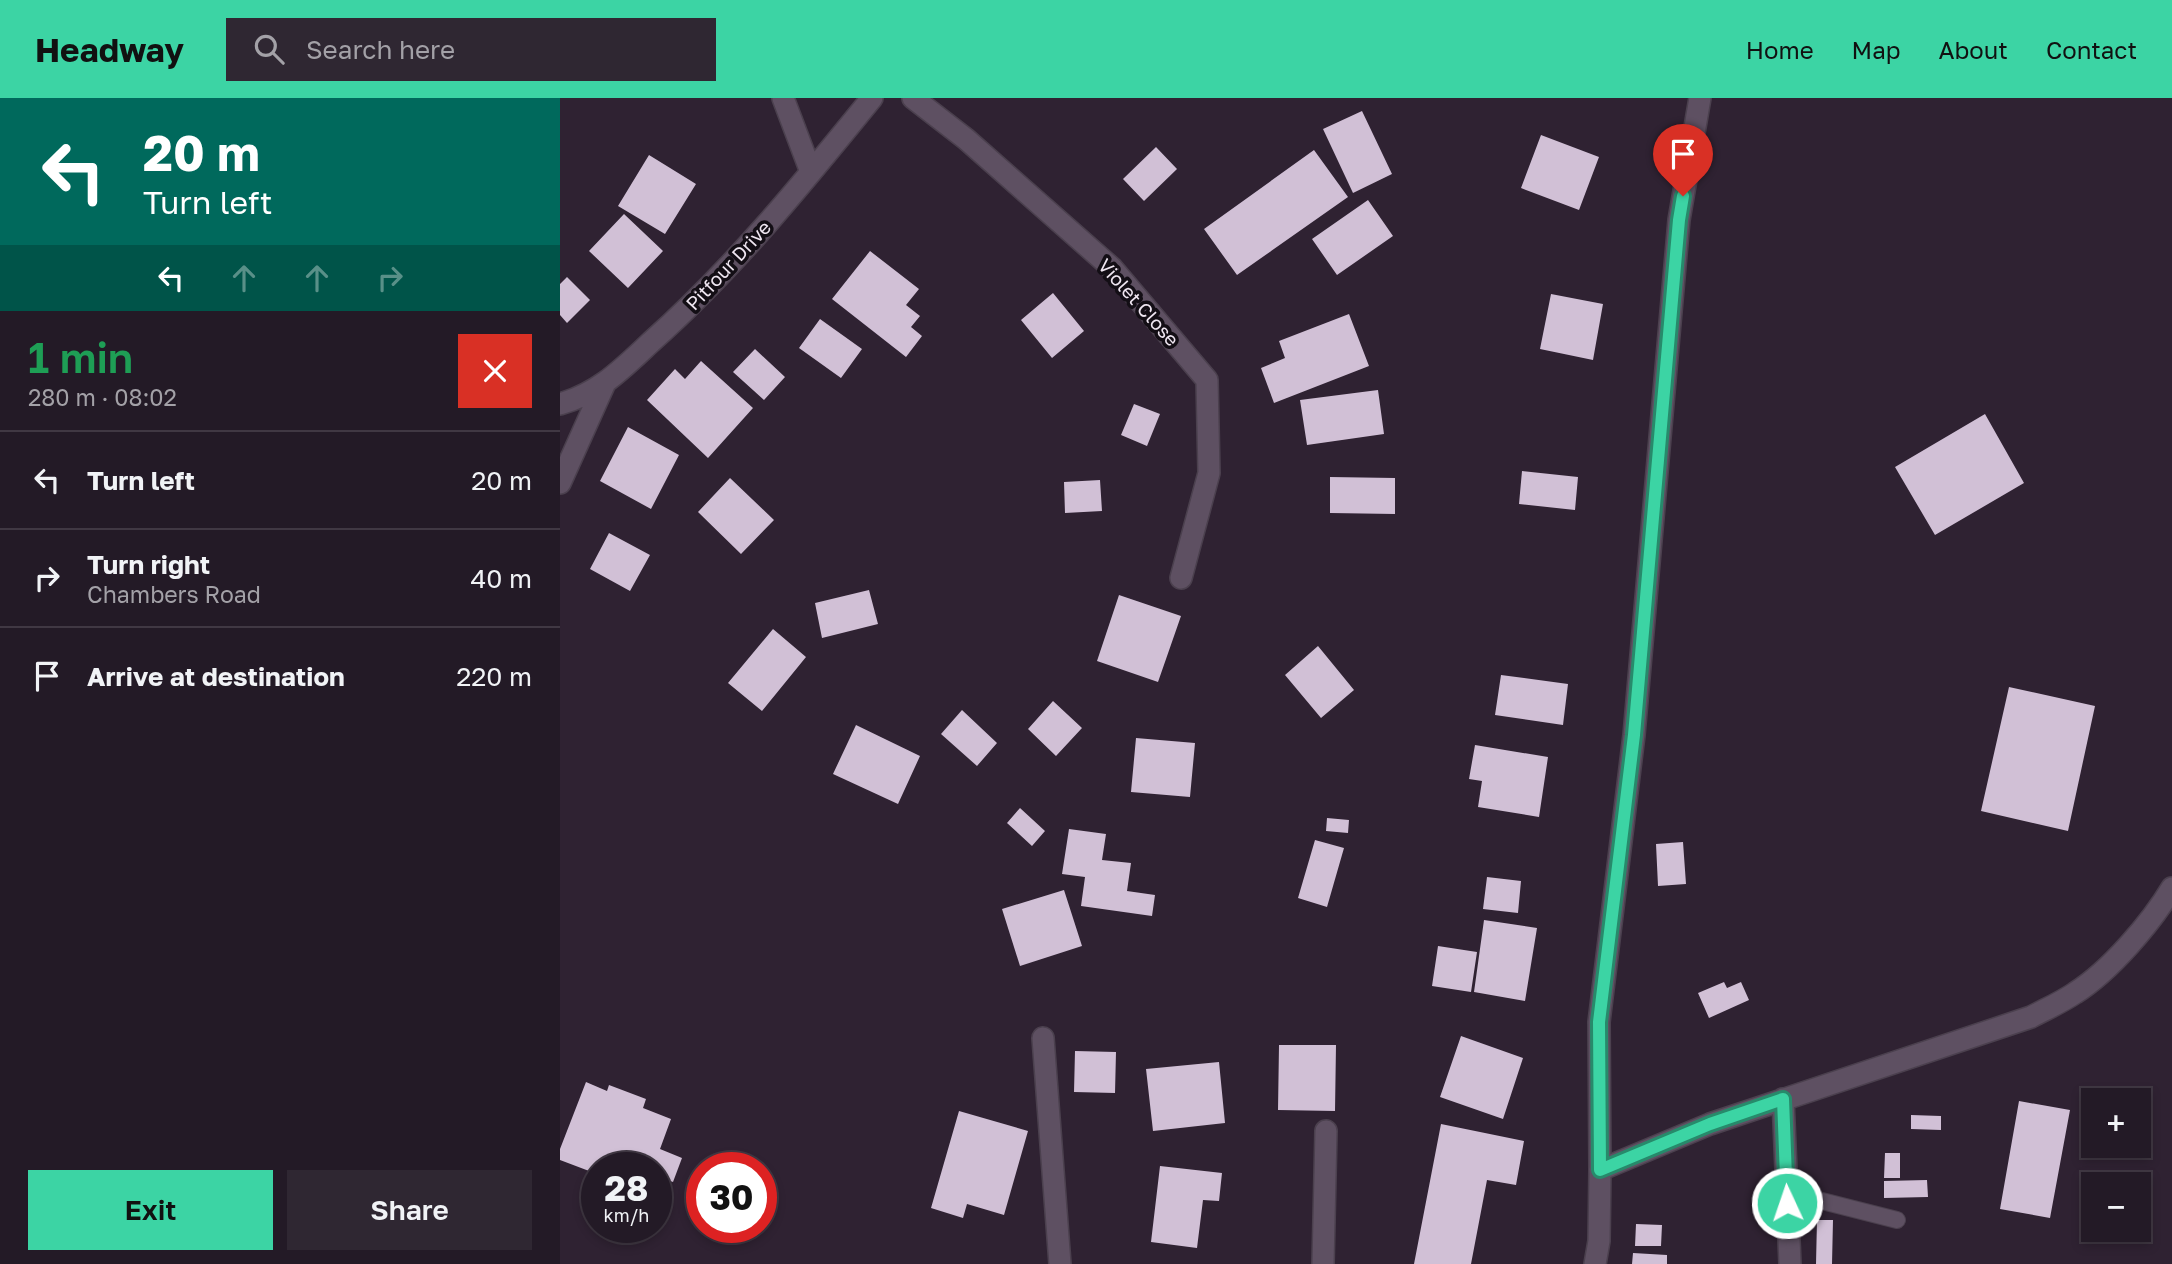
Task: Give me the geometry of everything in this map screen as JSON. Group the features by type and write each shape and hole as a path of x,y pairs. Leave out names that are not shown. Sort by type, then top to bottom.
{"street":[{"path":"783,98 811,172"},
{"name":"Pitfour Drive","path":"560,404 604,385 695,302 811,172 872,98"},
{"name":"Violet Close","path":"913,98 966,139 1112,268 1207,380 1209,474 1181,578"},
{"path":"1595,1264 1599,1241 1599,1022 1634,735 1679,220 1700,98"},
{"path":"560,483 604,385"},
{"path":"1600,1170 1710,1124 2031,1017 2076,993 2113,961 2158,911 2172,888"},
{"path":"1043,1038 1059,1264"},
{"path":"1783,1099 1790,1264"},
{"path":"1322,1264 1326,1131"}],"lane":[{"path":"1786,1178 1818,1199 1897,1220"}],"building":[{"path":"1362,111 1392,174 1353,193 1323,129"},
{"path":"1541,135 1599,157 1579,210 1521,188"},
{"path":"1156,147 1177,169 1144,201 1123,179"},
{"path":"1314,150 1348,197 1237,275 1204,229"},
{"path":"649,155 696,184 665,234 618,206"},
{"path":"1368,200 1393,236 1337,275 1312,239"},
{"path":"624,214 663,251 628,288 589,251"},
{"path":"870,251 919,289 906,305 920,316 911,327 922,336 906,357 832,299"},
{"path":"567,277 590,300 567,323 560,315 560,284"},
{"path":"1053,293 1084,331 1052,358 1021,320"},
{"path":"1551,294 1603,304 1593,360 1540,349"},
{"path":"1349,314 1369,366 1274,403 1261,368 1285,358 1279,341"},
{"path":"820,319 862,349 841,378 799,348"},
{"path":"755,349 785,377 764,400 733,372"},
{"path":"701,361 753,408 708,458 647,400 675,369 685,379"},
{"path":"1378,390 1384,434 1307,445 1300,400"},
{"path":"1134,404 1160,414 1147,446 1121,435"},
{"path":"1985,414 2024,483 1935,535 1895,467"},
{"path":"628,427 679,455 651,509 600,481"},
{"path":"1522,471 1578,477 1575,510 1519,504"},
{"path":"1330,477 1395,478 1395,514 1330,513"},
{"path":"730,478 774,520 741,554 698,512"},
{"path":"1100,480 1102,511 1065,513 1064,482"},
{"path":"609,533 650,555 630,591 590,569"},
{"path":"869,590 878,624 822,638 815,603"},
{"path":"1119,595 1181,616 1158,682 1097,661"},
{"path":"773,629 806,657 762,711 728,683"},
{"path":"1318,646 1354,690 1321,718 1285,675"},
{"path":"1501,675 1568,684 1563,725 1495,715"},
{"path":"2009,687 2095,706 2068,831 1981,811"},
{"path":"1053,701 1082,728 1056,756 1028,729"},
{"path":"962,710 997,743 977,766 941,734"},
{"path":"856,725 920,756 898,804 833,774"},
{"path":"1136,738 1195,743 1190,797 1131,792"},
{"path":"1475,745 1548,757 1539,817 1478,807 1482,781 1469,779"},
{"path":"1020,808 1045,831 1032,846 1007,823"},
{"path":"1327,818 1349,820 1348,833 1326,831"},
{"path":"1069,829 1106,834 1102,860 1131,863 1127,891 1155,895 1152,916 1081,906 1085,877 1062,874"},
{"path":"1315,840 1344,848 1327,907 1298,898"},
{"path":"1683,842 1686,884 1658,886 1656,844"},
{"path":"1487,877 1521,881 1518,913 1483,909"},
{"path":"1064,890 1082,946 1020,966 1002,909"},
{"path":"1484,920 1537,928 1525,1001 1474,992"},
{"path":"1438,946 1477,952 1471,992 1432,986"},
{"path":"1724,982 1727,988 1741,982 1749,1000 1709,1018 1698,993"},
{"path":"1461,1036 1523,1058 1503,1119 1440,1097"},
{"path":"1279,1045 1336,1045 1335,1111 1278,1110"},
{"path":"1075,1051 1116,1052 1115,1093 1074,1092"},
{"path":"1219,1062 1225,1123 1153,1131 1146,1069"},
{"path":"586,1082 607,1091 609,1085 646,1099 643,1108 671,1119 660,1149 667,1152 581,1152 581,1168 560,1160 560,1149"},
{"path":"2019,1101 2070,1110 2050,1218 2000,1209"},
{"path":"959,1111 1028,1131 1004,1215 967,1204 963,1218 931,1208"},
{"path":"1911,1115 1941,1116 1941,1130 1911,1129"},
{"path":"1441,1124 1524,1141 1516,1185 1487,1180 1471,1264 1414,1264"},
{"path":"1885,1153 1900,1153 1900,1178 1884,1178"},
{"path":"672,1154 682,1158 672,1182"},
{"path":"1160,1166 1222,1173 1219,1201 1203,1200 1197,1248 1151,1242"},
{"path":"1927,1180 1928,1197 1884,1198 1884,1181"},
{"path":"1817,1220 1833,1220 1832,1264 1816,1264"},
{"path":"1636,1224 1662,1225 1661,1246 1635,1246"},
{"path":"1633,1253 1667,1255 1667,1264 1632,1264"}],"route":[{"path":"1683,196 1634,735 1599,1022 1600,1170 1710,1124 1783,1099 1787,1203"}]}
